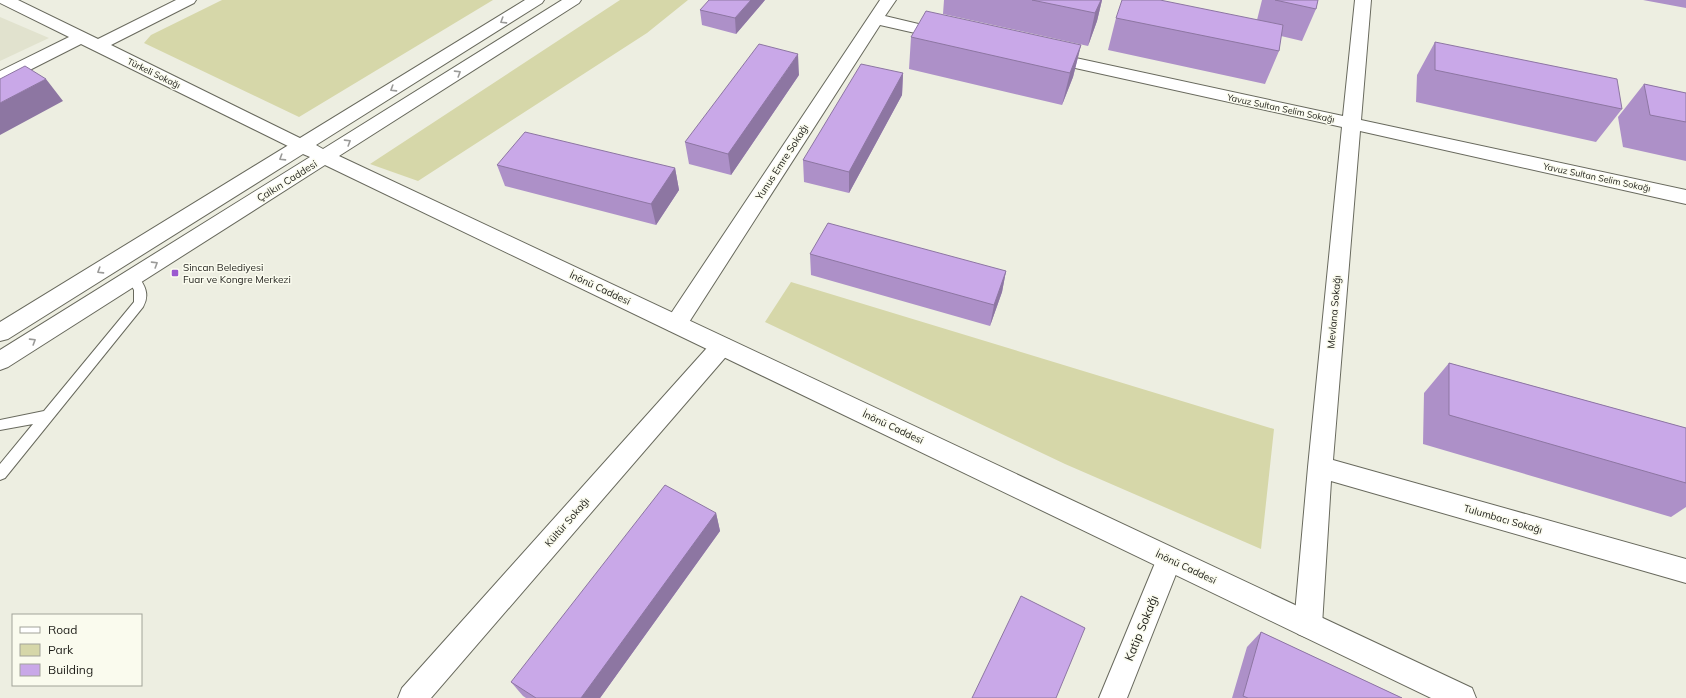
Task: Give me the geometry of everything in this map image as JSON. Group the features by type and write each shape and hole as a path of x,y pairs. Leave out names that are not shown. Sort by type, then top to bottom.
{"street":[{"name":"Türkeli Sokağı","path":"6,0 324,157"},
{"path":"98,45 188,0"},
{"path":"0,333 536,0"},
{"name":"Çalkın Caddesi","path":"0,361 573,0"},
{"name":"Yunus Emre Sokağı","path":"676,324 888,0"},
{"name":"Mevlana Sokağı","path":"1308,625 1320,467 1364,0"},
{"path":"875,19 960,38"},
{"path":"0,78 82,37"},
{"name":"Yavuz Sultan Selim Sokağı","path":"1029,53 1686,197"},
{"name":"İnönü Caddesi","path":"324,157 1462,698"},
{"name":"Kültür Sokağı","path":"412,698 722,346"},
{"name":"Tulumbacı Sokağı","path":"1320,467 1686,571"},
{"name":"Katip Sokağı","path":"1113,698 1169,559"}],"lane":[{"path":"0,474 139,304 142,293 141,289 133,278"},
{"path":"0,425 47,416"}],"shaded area":[{"path":"0,17 49,38 0,61"}],"green space":[{"path":"222,0 493,0 299,117 144,43 151,35"},
{"path":"620,0 688,0 647,33 418,181 370,164"},
{"path":"791,282 1274,429 1261,549 1065,464 765,322"}],"building":[{"path":"709,0 751,0 735,18 700,10"},
{"path":"1032,0 1101,0 1095,13"},
{"path":"1122,0 1160,0 1283,25 1279,51 1116,18"},
{"path":"1275,0 1318,0 1316,9"},
{"path":"926,11 1081,45 1070,73 911,37"},
{"path":"1435,42 1617,79 1622,109 1435,70"},
{"path":"759,44 798,54 728,154 685,142"},
{"path":"861,64 903,73 849,172 803,160"},
{"path":"25,66 46,79 0,103 0,79"},
{"path":"1644,84 1686,93 1686,122 1650,115"},
{"path":"525,132 675,168 651,204 497,165"},
{"path":"828,223 1006,271 994,305 810,254"},
{"path":"1449,363 1686,428 1686,483 1449,415"},
{"path":"665,485 716,513 581,698 536,698 511,682"},
{"path":"1021,596 1085,628 1056,698 972,698"},
{"path":"1261,632 1402,698 1248,698 1243,696"}],"place":[{"name":"Sincan Belediyesi Fuar ve Kongre Merkezi","path":"175,273"}]}
